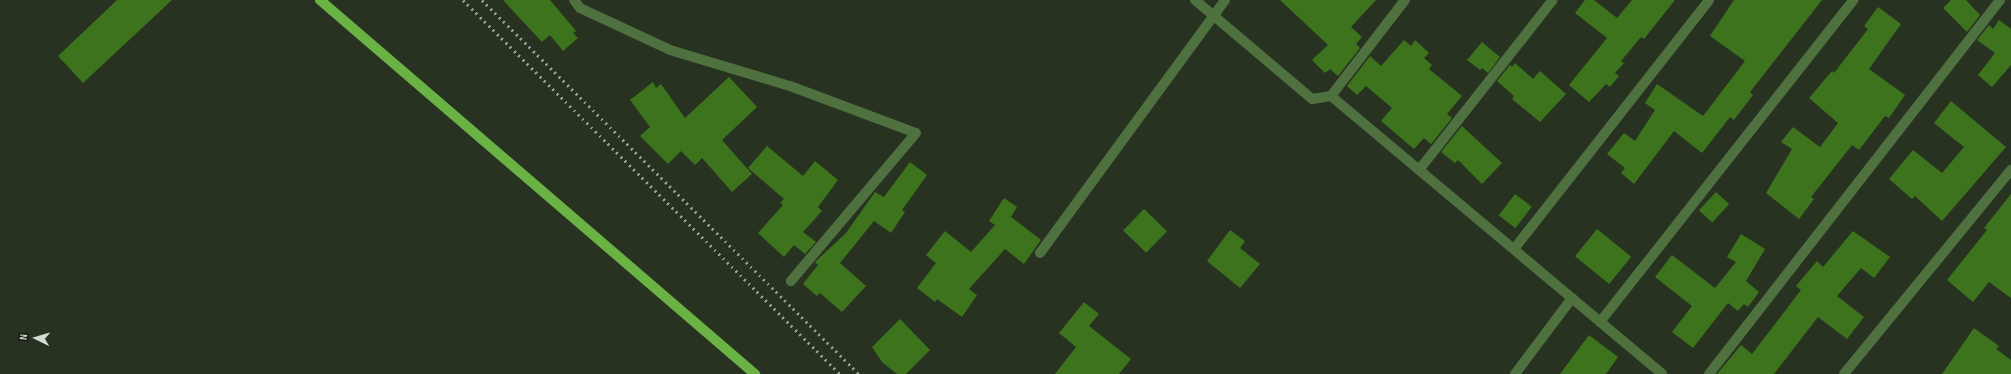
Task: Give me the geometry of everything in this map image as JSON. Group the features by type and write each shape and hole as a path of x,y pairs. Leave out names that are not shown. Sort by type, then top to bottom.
{"main road":[{"path":"320,0 755,374"}],"street":[{"path":"574,0 580,8 670,50 790,86 916,132 791,281"},
{"path":"1195,0 1212,16 1312,99 1331,96 1405,0"},
{"path":"1040,253 1225,0"},
{"path":"1419,170 1553,0"},
{"path":"1514,249 1709,0"},
{"path":"1600,322 1853,0"},
{"path":"1708,374 2000,0"},
{"path":"1331,96 1662,374"},
{"path":"1844,374 2011,170"},
{"path":"1515,374 1572,298"}],"building":[{"path":"117,0 172,0 83,83 58,56"},
{"path":"503,0 550,0 576,31 573,33 578,38 563,51 550,35 542,42"},
{"path":"1280,0 1376,0 1351,27 1362,37 1356,44 1360,48 1338,76 1330,69 1325,73 1312,60 1328,45"},
{"path":"1585,0 1594,0 1617,18 1632,0 1675,0 1644,39 1641,37 1621,61 1624,63 1615,73 1619,76 1610,87 1606,84 1589,102 1569,85 1607,38 1575,13"},
{"path":"1734,0 1822,0 1750,92 1753,95 1734,120 1730,117 1702,153 1674,131 1634,184 1621,173 1625,168 1607,154 1624,133 1635,141 1655,110 1645,103 1657,84 1703,116 1745,61 1710,36"},
{"path":"1951,0 1966,0 1980,15 1967,32 1943,8"},
{"path":"1878,7 1901,24 1869,69 1905,95 1889,118 1885,116 1859,150 1852,145 1811,197 1814,199 1799,219 1766,193 1792,149 1781,142 1793,127 1820,147 1838,123 1809,98 1832,71 1834,73 1868,29 1864,26"},
{"path":"1999,20 2011,29 2011,65 1992,87 1978,75 1995,53 1977,40 1989,25 1993,29"},
{"path":"1404,40 1411,46 1415,40 1429,53 1424,58 1432,65 1429,69 1462,96 1447,114 1452,118 1431,144 1424,138 1414,149 1381,121 1392,108 1366,86 1357,95 1347,86 1370,56 1381,66"},
{"path":"1482,42 1500,57 1488,73 1482,68 1480,70 1467,60"},
{"path":"1515,63 1533,79 1540,71 1566,94 1540,122 1512,99 1514,96 1497,81 1510,65 1512,67"},
{"path":"729,77 757,107 722,140 752,174 732,192 702,158 695,165 681,151 668,164 640,136 650,127 630,100 653,82 656,88 661,84 685,118"},
{"path":"1951,101 2006,147 1942,221 1915,196 1912,199 1889,179 1913,150 1942,173 1964,147 1934,123"},
{"path":"1462,126 1502,163 1482,184 1458,160 1455,163 1441,152"},
{"path":"767,146 803,176 815,161 838,180 818,207 822,211 803,232 816,242 805,254 794,245 784,257 758,233 783,205 780,203 784,199 748,168"},
{"path":"910,162 927,175 902,210 905,212 891,233 874,221 840,263 866,286 842,312 820,293 817,296 803,284 818,265 815,262 846,233 875,192 884,197"},
{"path":"1716,192 1729,204 1712,223 1699,210"},
{"path":"1515,194 1532,207 1516,228 1499,216"},
{"path":"2011,194 2011,298 1989,282 1973,302 1947,280 1987,230 1984,228"},
{"path":"1004,198 1017,207 1011,217 1041,240 1024,264 1005,249 969,289 977,295 962,317 937,299 935,302 917,288 936,263 926,255 945,231 971,252 995,225 989,221"},
{"path":"1144,209 1167,231 1146,253 1123,231"},
{"path":"1597,229 1631,257 1609,284 1575,256"},
{"path":"1230,230 1245,241 1240,248 1260,264 1240,288 1207,261"},
{"path":"1853,231 1890,257 1874,278 1861,268 1837,296 1864,317 1847,339 1818,317 1774,374 1717,374 1741,345 1752,354 1801,290 1796,286 1817,261 1823,267"},
{"path":"1741,234 1765,249 1746,281 1759,292 1748,307 1744,304 1738,311 1728,303 1693,348 1672,332 1692,306 1655,277 1672,255 1715,288 1736,262 1727,257"},
{"path":"1084,302 1099,314 1089,326 1131,359 1119,374 1055,374 1076,347 1059,333"},
{"path":"900,319 930,350 906,374 897,374 882,362 872,347"},
{"path":"1974,328 1999,346 1996,349 2011,360 2011,374 1942,374"},
{"path":"1589,335 1618,357 1606,374 1560,374"}],"railway":[{"path":"463,0 840,374"},
{"path":"482,0 859,374"}]}
